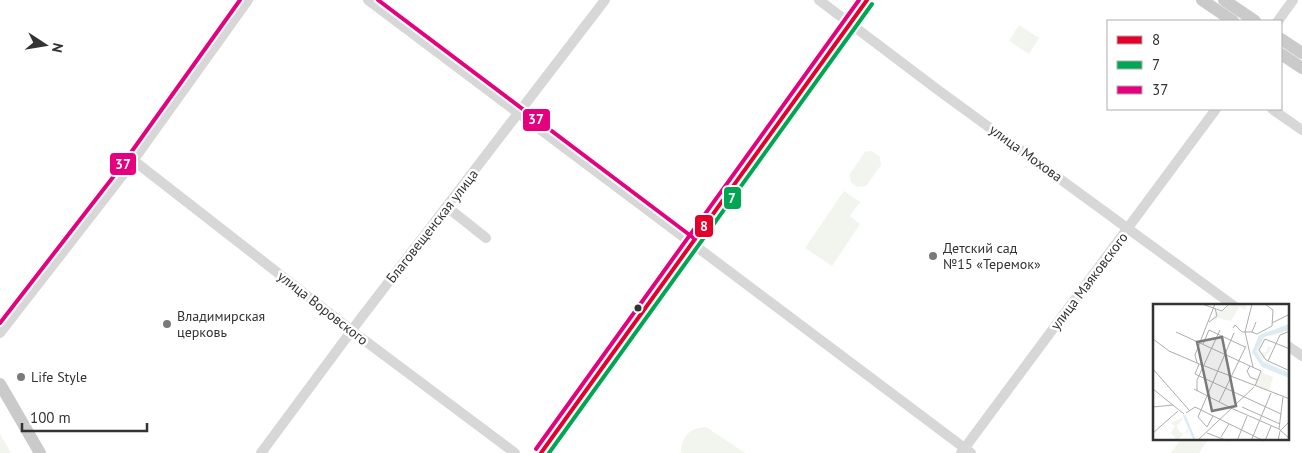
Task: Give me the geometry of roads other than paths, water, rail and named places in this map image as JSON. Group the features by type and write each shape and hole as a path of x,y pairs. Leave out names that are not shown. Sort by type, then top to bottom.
{"main road":[{"path":"541,453 867,0"},
{"path":"1202,0 1232,20"},
{"path":"1224,0 1254,20"},
{"path":"1282,39 1302,53"},
{"path":"1282,55 1302,68"},
{"path":"0,384 40,453"}],"street":[{"path":"0,333 133,160 248,0"},
{"path":"368,0 965,451"},
{"name":"Благовещенская улица","path":"261,453 352,330 605,0"},
{"name":"улица Мохова","path":"819,0 1231,304"},
{"path":"1279,20 1293,0"},
{"name":"улица Маяковского","path":"965,451 1215,110"},
{"path":"1273,110 1302,130"},
{"name":"улица Воровского","path":"133,160 352,330 515,453"},
{"path":"447,207 486,238"},
{"path":"1290,347 1302,356"}],"place":[{"name":"Детский сад №15 «Теремок»","path":"933,256"},
{"name":"Владимирская церковь","path":"167,324"},
{"name":"Life Style","path":"21,377"}]}
